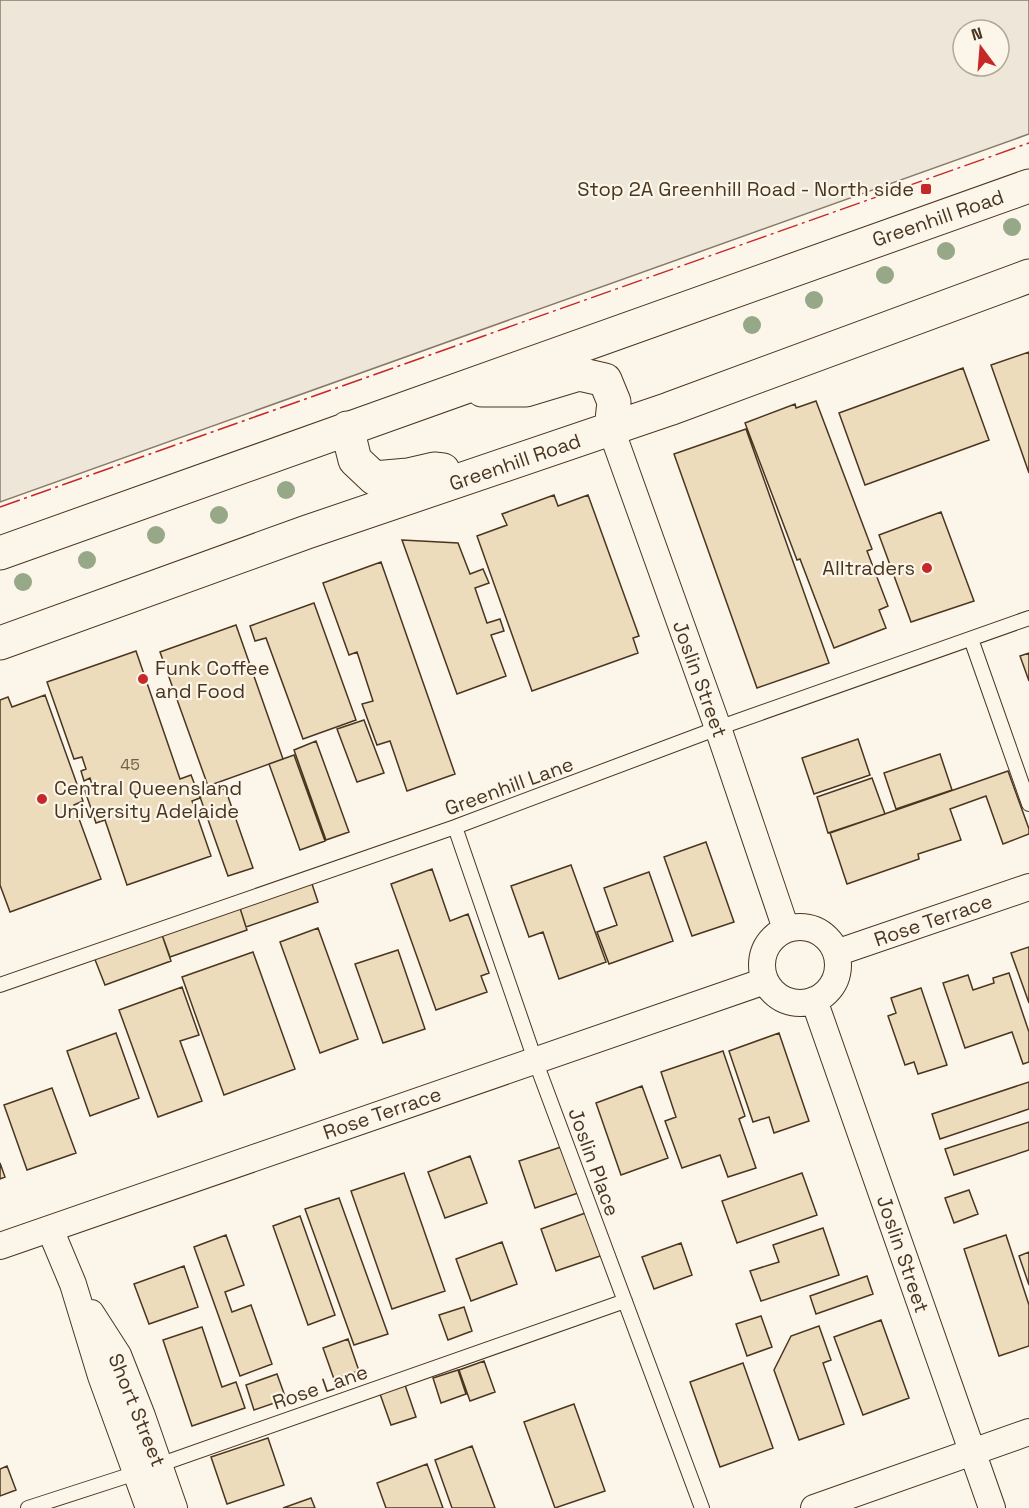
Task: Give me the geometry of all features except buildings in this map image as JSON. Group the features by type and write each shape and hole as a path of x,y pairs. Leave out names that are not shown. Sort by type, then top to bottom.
{"highway":[{"name":"Greenhill Road","path":"0,553 1029,186"},
{"name":"Greenhill Road","path":"0,644 307,532 611,429 1029,276"},
{"path":"456,390 526,390 579,374 605,380 614,402 611,429"},
{"path":"346,428 355,460 374,478 408,475 434,469 475,475"}],"street":[{"name":"Joslin Street","path":"611,429 718,728 786,929"},
{"name":"Rose Terrace","path":"836,953 1029,887"},
{"path":"801,927 817,931 829,940 836,953 838,967 835,981 826,993 814,1000 803,1003 791,1002 781,998 765,981 762,969 767,945 786,929 801,927"},
{"name":"Rose Terrace","path":"0,1246 765,981"},
{"name":"Joslin Street","path":"814,1000 993,1508"},
{"name":"Short Street","path":"51,1228 73,1284 101,1376 149,1508"},
{"name":"Short Street","path":"73,1284 118,1355 160,1463 174,1508"},
{"path":"814,1508 1029,1432"}],"lane":[{"name":"Greenhill Lane","path":"0,986 455,827 718,728 1029,618"},
{"path":"971,639 1029,804"},
{"name":"Joslin Place","path":"455,827 535,1060 702,1508"},
{"name":"Rose Lane","path":"28,1508 136,1473 625,1301"}],"shaded area":[{"path":"0,0 1029,0 1029,134 0,502"}],"power":[{"path":"0,507 1029,143"}],"place":[{"name":"Stop 2A Greenhill Road - North side","path":"926,189"},
{"name":"Alltraders","path":"927,568"},
{"name":"Funk Coffee and Food","path":"143,679"},
{"name":"Central Queensland University Adelaide","path":"42,799"}]}
